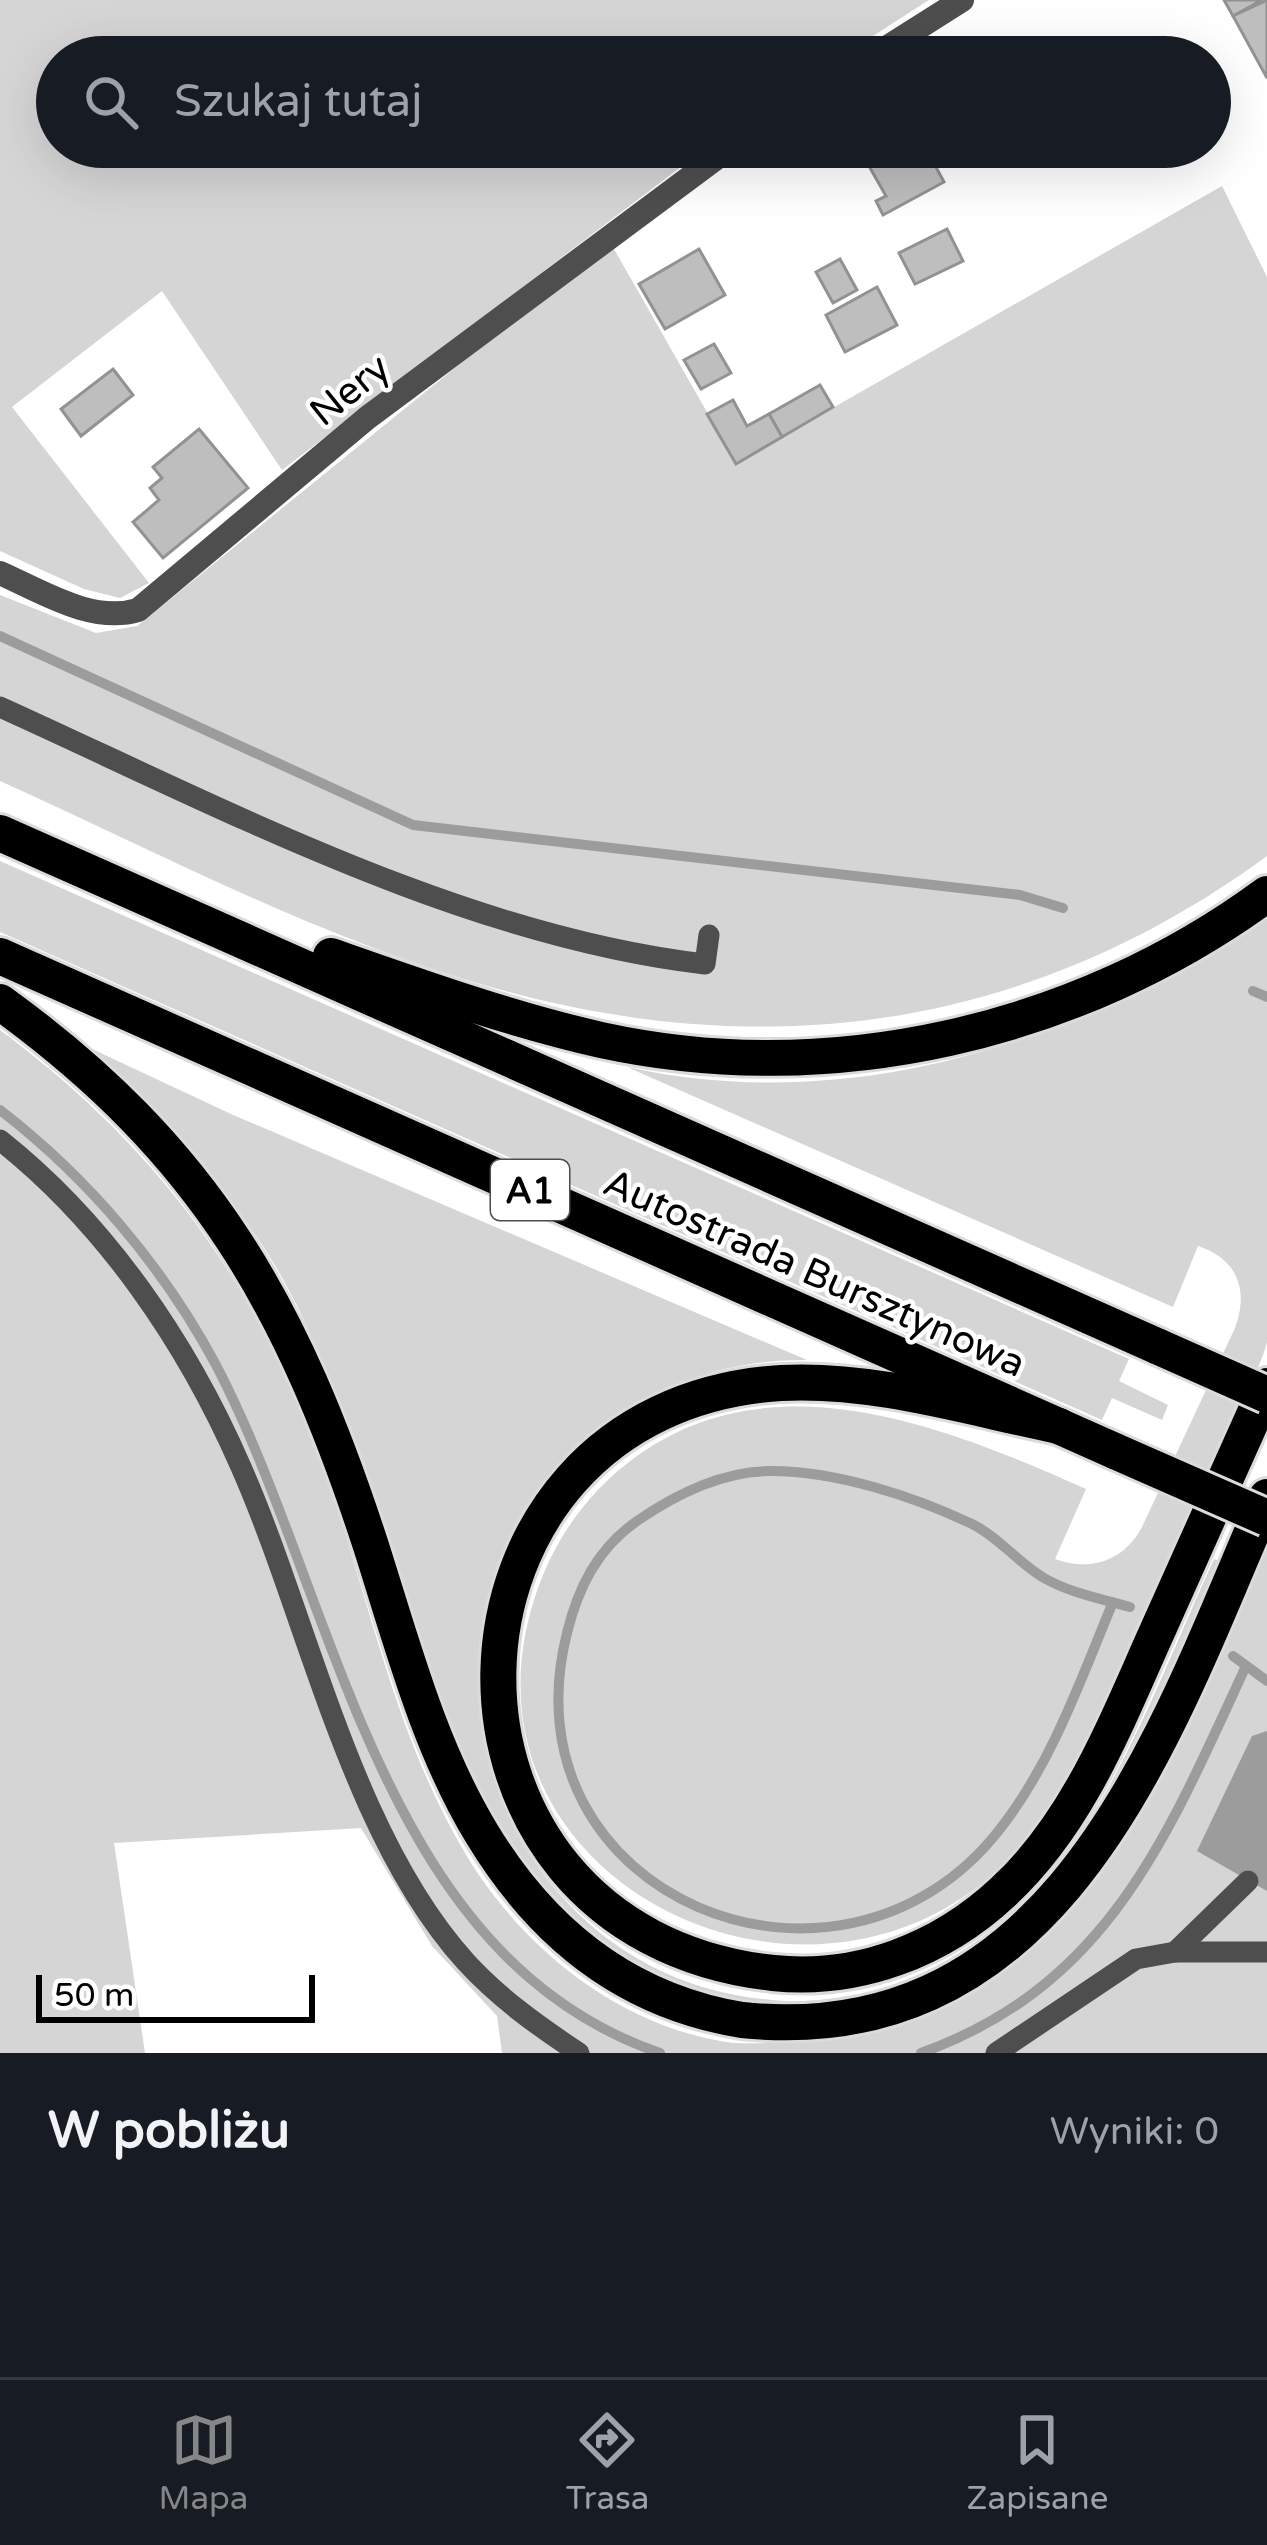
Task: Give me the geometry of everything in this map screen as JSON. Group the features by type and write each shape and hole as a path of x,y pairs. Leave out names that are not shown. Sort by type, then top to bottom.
{"highway":[{"name":"Autostrada Bursztynowa","path":"0,833 1267,1395"},
{"path":"134,892 539,1024 663,1050 763,1059 882,1052 1016,1020 1141,970 1267,894"},
{"name":"Autostrada Bursztynowa","path":"0,956 1267,1518"},
{"path":"0,1002 130,1107 235,1236 288,1330 318,1397 415,1682 464,1804 539,1913 596,1964 660,1998 751,2021 848,2021 899,2011 1000,1960 1076,1887 1106,1839 1171,1713 1267,1497"},
{"path":"1059,1426 876,1390 779,1384 680,1407 635,1430 582,1469 551,1506 526,1549 501,1634 495,1689 507,1758 524,1801 578,1881 655,1942 717,1965 791,1975 827,1974 898,1958 968,1921 1032,1861 1085,1786 1267,1386"}],"street":[{"path":"905,36 962,0"},
{"name":"Nery","path":"0,573 90,610 122,615 137,610 367,418 703,168"}],"lane":[{"path":"0,707 381,875 501,921 617,954 705,964 710,934"},
{"path":"0,1140 98,1233 218,1418 242,1468 344,1746 422,1901 445,1936 495,1991 579,2053"},
{"path":"1175,1952 1247,1881"},
{"path":"996,2053 1121,1967 1175,1952 1267,1952"}],"shaded area":[{"path":"0,0 929,0 873,36 36,36 36,168 679,168 282,470 162,291 12,407 149,583 120,598 84,589 0,551"},
{"path":"1222,186 1267,277 1267,856 1175,916 1080,963 982,997 883,1018 782,1026 678,1023 574,1007 467,980 348,938 0,781 0,595 96,633 137,626 610,242 736,463"},
{"path":"0,861 1129,1359 1119,1381 1168,1405 1162,1420 1112,1398 1102,1420 0,932"},
{"path":"1267,918 1267,1342 1066,1778 999,1869 918,1922 830,1943 741,1938 659,1907 590,1855 542,1784 521,1698 534,1600 541,1581 567,1529 604,1484 673,1434 730,1414 790,1407 850,1410 971,1442 1086,1489 1055,1559 1081,1564 1105,1561 1126,1548 1142,1527 1235,1328 1241,1301 1231,1268 1198,1246 1173,1307 627,1067 712,1080 796,1082 879,1074 961,1057 1041,1032 1119,1000"},
{"path":"0,1030 122,1136 172,1193 255,1317 319,1458 411,1739 445,1816 488,1888 545,1951 578,1978 652,2020 733,2043 849,2035 945,2004 1022,1955 1086,1891 1139,1814 1184,1728 1267,1543 1267,2053 502,2053 497,2016 432,1946 361,1828 114,1843 145,2053 0,2053"},
{"path":"90,1048 231,1114 807,1360 709,1373 625,1412 558,1471 510,1545 484,1629 481,1718 505,1807 557,1891 605,1937 660,1970 721,1992 786,2001 819,2000 914,1979 972,1949 1023,1907 1084,1829 1132,1741 1214,1559 1219,1561 1155,1706 1106,1801 1047,1888 1012,1928 895,1994 785,2006 742,2003 680,1986 580,1927 518,1858 468,1775 428,1683 334,1395 279,1272 206,1170"},
{"path":"1267,1731 1267,1891 1197,1851 1252,1736"}],"building":[{"path":"1224,0 1262,0 1233,16"},
{"path":"1267,0 1267,78 1233,16"},
{"path":"870,168 936,168 944,182 883,215 876,201 886,196"},
{"path":"947,229 963,261 915,284 899,253"},
{"path":"699,249 725,295 665,329 639,284"},
{"path":"840,259 857,290 833,303 816,272"},
{"path":"877,287 897,325 845,352 826,315"},
{"path":"714,344 731,373 701,389 684,360"},
{"path":"113,369 133,395 81,436 61,409"},
{"path":"820,385 833,407 782,437 769,414"},
{"path":"733,400 747,426 769,414 782,437 736,464 707,414"},
{"path":"199,429 248,488 163,558 133,522 159,500 150,488 162,478 153,467"}],"waterway":[{"path":"0,636 413,825 1020,895 1063,908"},
{"path":"1253,991 1267,997"},
{"path":"0,1110 93,1194 148,1259 195,1328 258,1457 378,1760 427,1854 488,1937 565,2005 660,2053"},
{"path":"1113,1602 1101,1631 1077,1690 1050,1748 1000,1829 933,1891 855,1922 775,1927 698,1907 632,1865 584,1804 560,1726 567,1633 583,1585 600,1557 652,1511 700,1486 735,1475 796,1472 900,1495 982,1530 1054,1583 1130,1607"},
{"path":"1233,1656 1267,1681"},
{"path":"921,2053 986,2024 1041,1987 1086,1945 1159,1844 1246,1666"}]}
